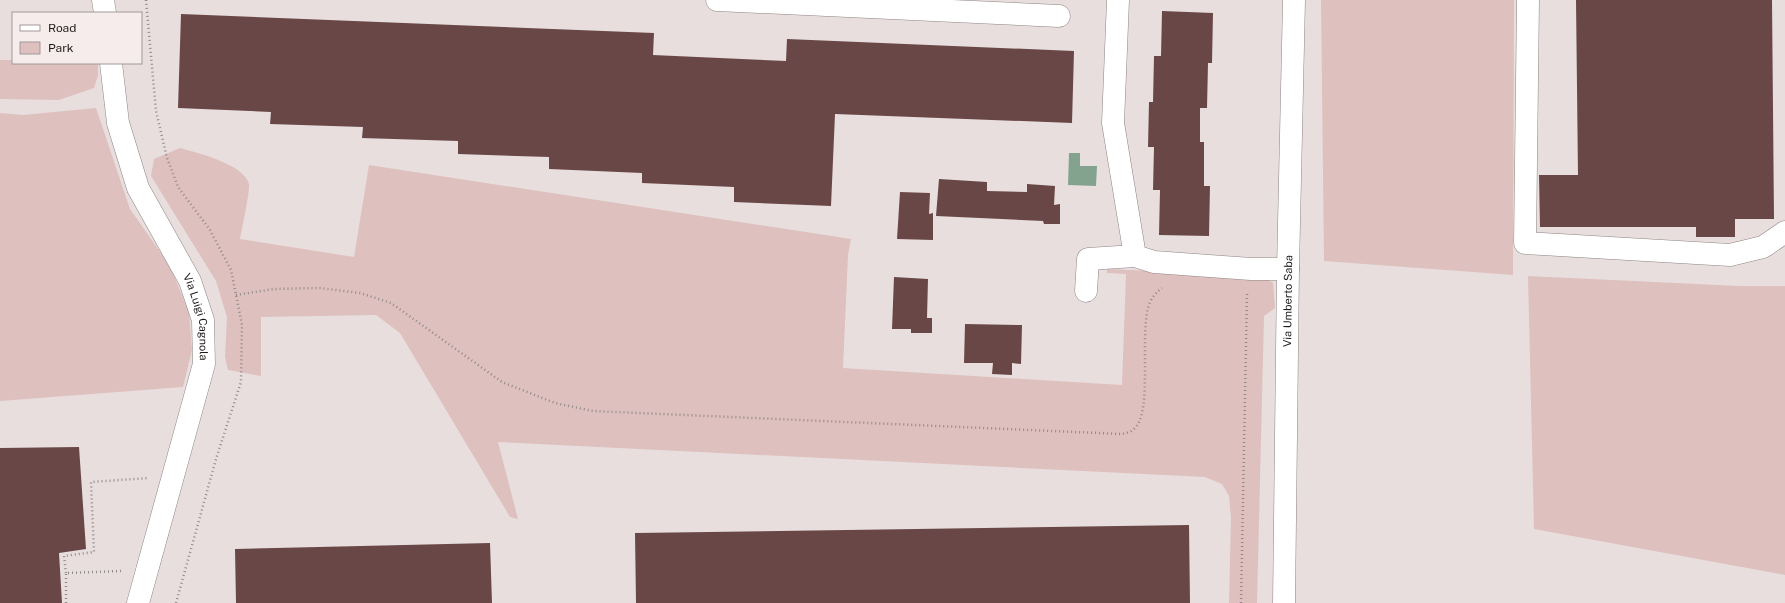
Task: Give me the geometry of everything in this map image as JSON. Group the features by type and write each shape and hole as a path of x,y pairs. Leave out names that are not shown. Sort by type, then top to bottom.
{"street":[{"path":"103,0 105,12"},
{"path":"718,0 1059,16"},
{"path":"1118,0 1113,123 1135,256"},
{"name":"Via Umberto Saba","path":"1284,603 1288,269 1294,0"},
{"path":"1528,0 1525,243 1730,255 1763,247 1785,232"},
{"name":"Via Luigi Cagnola","path":"111,64 118,123 138,188 190,281 203,320 204,364 138,603"},
{"path":"1086,291 1088,259 1135,256 1154,262 1251,269 1288,269"}],"path":[{"path":"1241,603 1247,290 1251,269"},
{"path":"236,295 274,289 320,288 360,293 391,303 502,382 555,404 593,411 1122,434 1134,429 1143,411 1146,320 1150,303 1154,295 1162,287"},
{"path":"66,603 66,573 64,556 94,552 91,482 174,476"},
{"path":"66,573 147,571"}],"green space":[{"path":"1321,0 1514,0 1513,275 1324,261"},
{"path":"0,60 12,60 12,64 98,64 98,75 94,88 59,100 0,99"},
{"path":"96,108 130,209 170,266 189,313 192,350 183,387 0,401 0,113 23,115"},
{"path":"180,148 219,160 230,165 245,177 249,184 249,188 240,239 354,257 369,165 851,239 848,255 843,368 1122,385 1126,274 1107,273 1107,269 1262,276 1273,283 1275,308 1264,316 1257,603 1229,603 1231,518 1229,496 1222,484 1205,477 498,442 518,519 510,517 400,333 376,315 261,317 261,376 228,370 225,357 227,317 216,281 151,176 154,159"},
{"path":"1528,276 1739,286 1785,286 1785,575 1534,529"}],"shaded area":[{"path":"1069,153 1080,153 1080,166 1097,166 1096,186 1068,185"}],"building":[{"path":"1576,0 1772,0 1774,219 1735,219 1735,237 1696,237 1696,227 1540,227 1539,175 1578,175"},
{"path":"1162,11 1213,13 1212,63 1208,63 1207,108 1200,108 1200,142 1204,142 1204,186 1210,186 1209,236 1159,235 1160,190 1153,190 1154,147 1148,147 1149,102 1153,102 1154,56 1161,56"},
{"path":"181,14 654,33 653,55 786,61 787,39 1074,51 1072,123 835,114 831,206 734,202 734,187 642,183 642,173 549,169 549,157 458,154 458,141 362,138 363,127 270,124 271,112 178,108"},
{"path":"939,179 987,182 987,191 1027,192 1027,184 1055,186 1054,205 1060,204 1060,224 1044,224 1043,221 936,216"},
{"path":"900,192 930,193 929,214 933,213 933,240 897,239"},
{"path":"894,277 928,279 927,318 932,318 932,333 911,333 911,329 892,329"},
{"path":"965,324 1022,325 1021,364 1012,363 1012,375 992,374 993,363 964,363"},
{"path":"79,447 86,549 59,553 62,603 0,603 0,448"},
{"path":"1189,525 1190,603 636,603 635,533"},
{"path":"490,543 492,603 236,603 235,549"}]}
